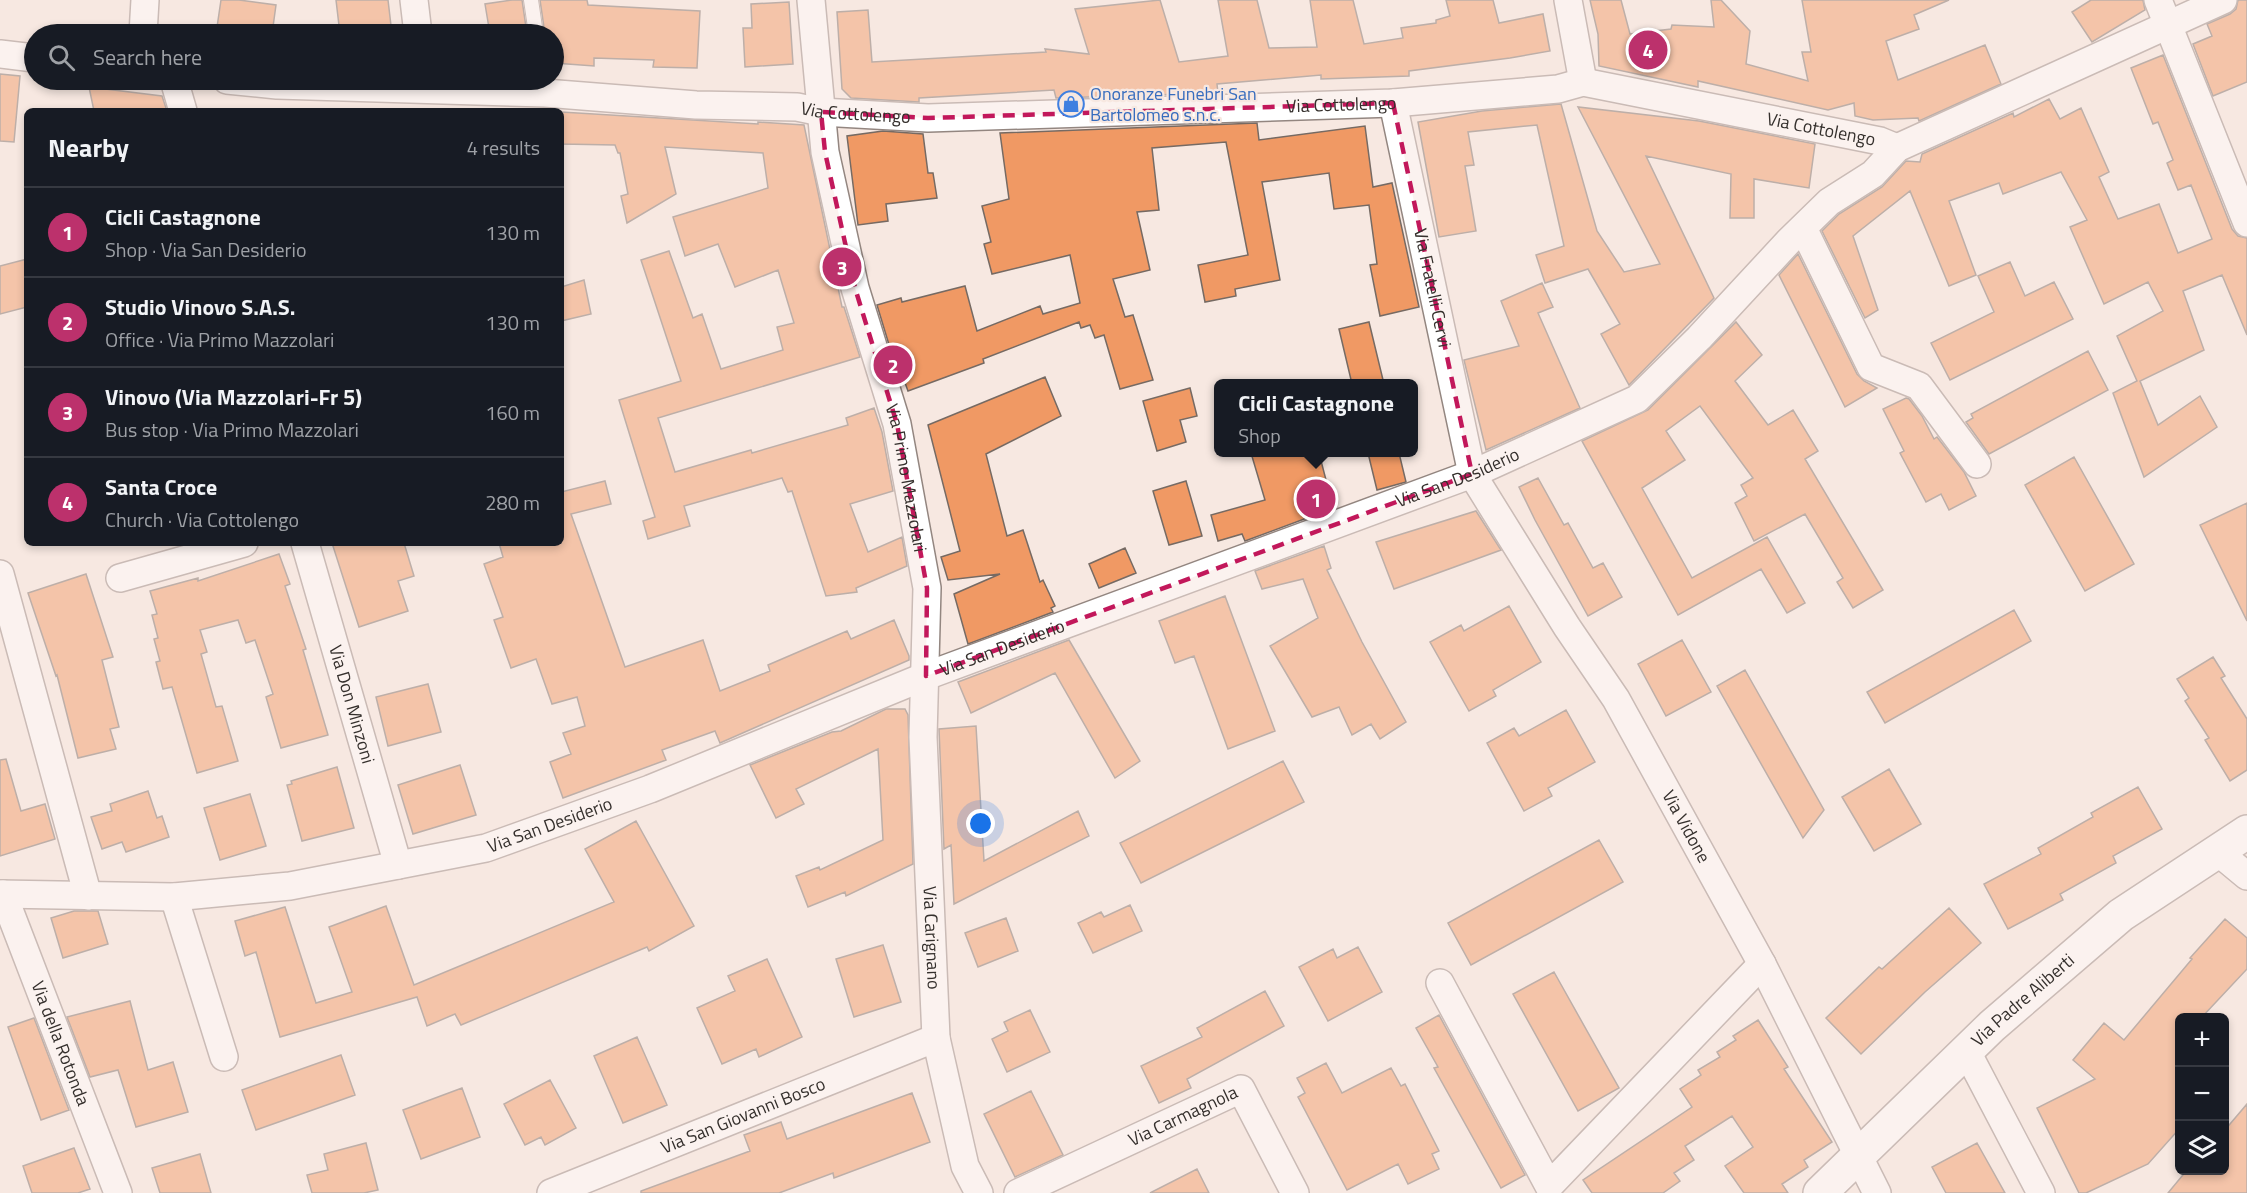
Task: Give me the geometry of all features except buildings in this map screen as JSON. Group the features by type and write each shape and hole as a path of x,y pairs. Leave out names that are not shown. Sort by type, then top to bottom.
{"street":[{"path":"144,24 145,0"},
{"path":"414,0 417,24"},
{"name":"Via Primo Mazzolari","path":"811,0 825,152 855,288 897,424 927,588 926,676"},
{"path":"1568,0 1583,82"},
{"name":"Via Cottolengo","path":"564,88 696,105 797,107 821,112 928,118 1393,103 1558,89 1583,82 1880,141 1897,148 2163,12 2223,0"},
{"path":"2163,12 2247,223"},
{"path":"0,54 24,57"},
{"path":"177,90 182,108"},
{"name":"Via Fratelli Cervi","path":"1393,103 1472,474"},
{"name":"Via San Desiderio","path":"1,894 174,897 290,886 497,844 650,789 926,676 1472,474 1637,399 1699,338 1829,202 1873,174 1897,148"},
{"path":"1803,228 1871,367 1918,386 1977,464"},
{"name":"Via Vidone","path":"1472,474 1567,627 1616,699 1762,964 1877,1193"},
{"path":"120,578 233,546"},
{"name":"Via Don Minzoni","path":"307,546 398,865"},
{"path":"0,574 88,896"},
{"name":"Via Carignano","path":"926,676 923,737 936,1038 965,1166 980,1193"},
{"name":"Via Padre Aliberti","path":"1820,1193 1992,1026 2121,915 2247,832"},
{"path":"2218,852 2247,876"},
{"name":"Via della Rotonda","path":"1,894 118,1193"},
{"path":"174,897 224,1057"},
{"path":"1440,983 1549,1186 1762,964"},
{"name":"Via San Giovanni Bosco","path":"551,1193 936,1038"},
{"path":"1967,1052 2041,1193"},
{"name":"Via Carmagnola","path":"1018,1193 1240,1089 1295,1193"}],"lane":[{"path":"531,0 535,24"}],"highlighted area":[{"path":"1393,103 1472,474 926,676 927,588 897,424 855,288 825,152 821,112 928,118"}],"place":[{"name":"Santa Croce","path":"1648,50"},
{"name":"Onoranze Funebri San Bartolomeo s.n.c.","path":"1071,104"},
{"name":"Vinovo (Via Mazzolari-Fr 5)","path":"842,267"},
{"name":"Studio Vinovo S.A.S.","path":"893,365"},
{"name":"Cicli Castagnone","path":"1316,499"}]}
